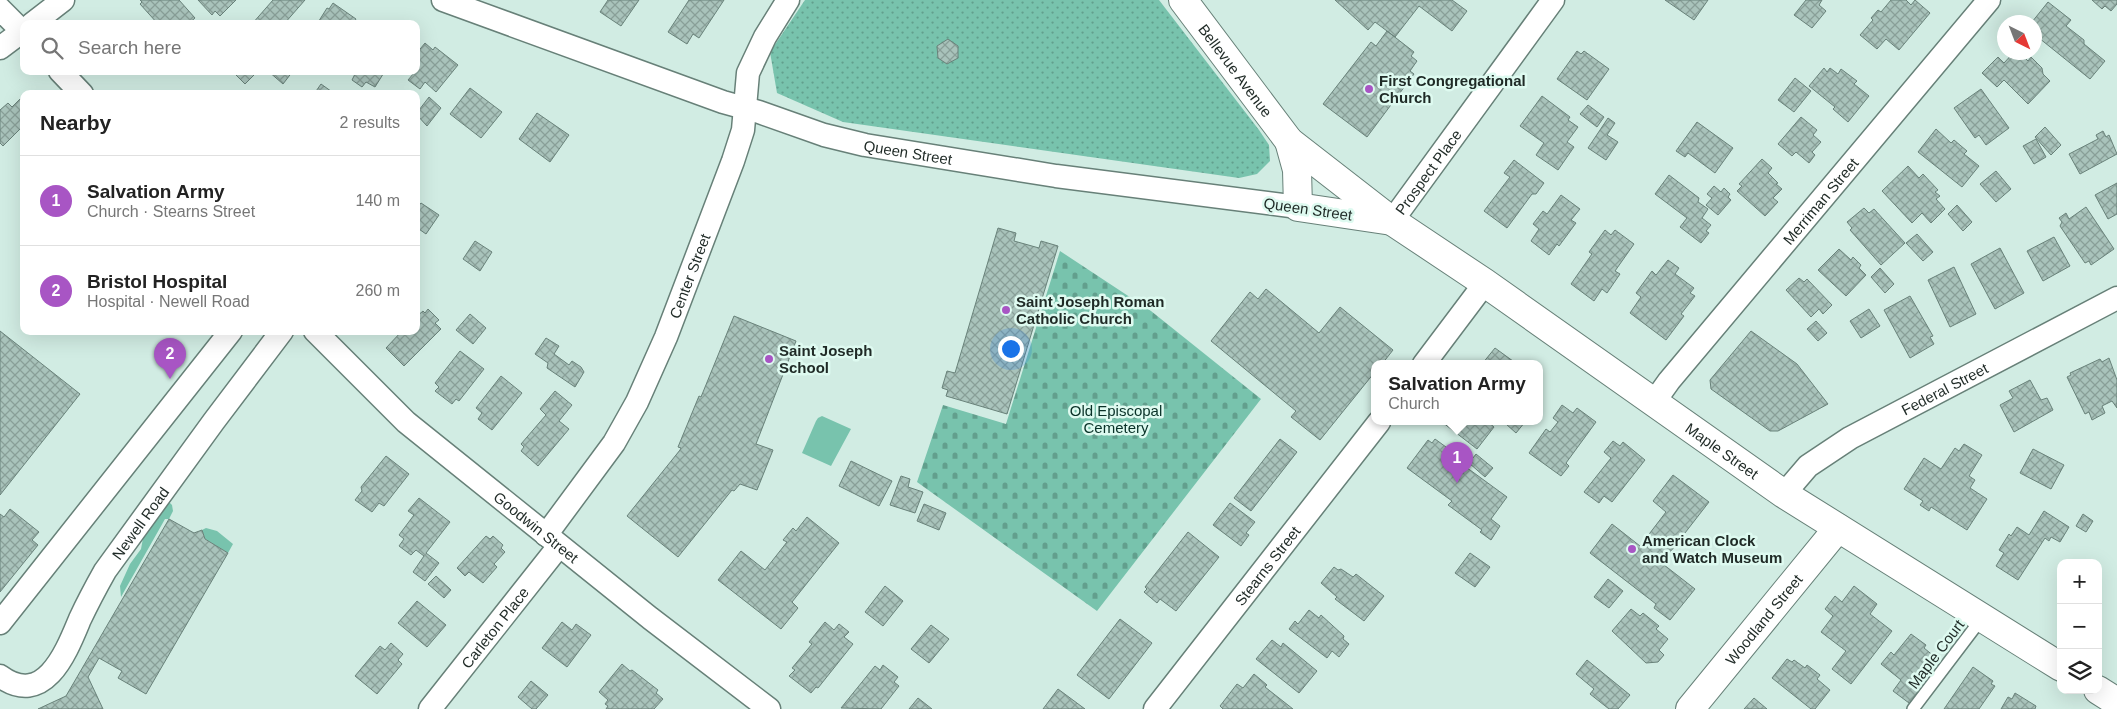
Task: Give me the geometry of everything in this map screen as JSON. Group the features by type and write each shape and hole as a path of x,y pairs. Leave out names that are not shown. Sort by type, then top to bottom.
{"street":[{"path":"38,20 63,0"},
{"name":"Queen Street","path":"444,0 722,102 824,135 865,145 1056,176 1392,220"},
{"name":"Center Street","path":"553,540 627,423 648,380 733,162 743,130 748,73 765,37 788,0"},
{"name":"Bellevue Avenue","path":"1183,0 1289,141 1392,220"},
{"name":"Prospect Place","path":"1392,220 1553,0"},
{"name":"Merriman Street","path":"1654,402 1669,381 1989,0"},
{"path":"0,10 20,26"},
{"path":"0,48 20,34"},
{"path":"64,75 78,90"},
{"name":"Bellevue Avenue","path":"1289,141 1297,170 1298,207"},
{"name":"Maple Street","path":"1392,220 1485,283 1784,494 2057,665"},
{"path":"1427,360 1485,283"},
{"name":"Federal Street","path":"1784,494 1808,466 1850,438 2117,298"},
{"path":"0,624 228,335"},
{"name":"Newell Road","path":"0,676 8,683 28,688 44,683 60,665 92,593 105,571 279,335"},
{"name":"Goodwin Street","path":"319,335 406,422 769,709"},
{"name":"Stearns Street","path":"1155,709 1377,425"},
{"name":"Woodland Street","path":"1690,709 1838,528"},
{"name":"Carleton Place","path":"430,709 553,540"},
{"path":"2102,693 2117,702"}],"lane":[{"name":"Maple Court","path":"1913,709 1982,618"}],"green space":[{"path":"805,0 1159,0 1259,130 1269,145 1270,161 1257,174 1239,178 843,122 777,93 770,52"},
{"name":"Old Episcopal Cemetery","path":"1060,251 1151,311 1261,399 1097,611 917,482 943,405 1006,424"},
{"path":"822,416 851,429 831,466 802,453 816,421"},
{"path":"168,501 172,505 173,511 169,519 165,519 121,597 120,586 130,564 141,549 144,533"},
{"path":"206,528 217,531 233,544 228,553 205,539 202,530"}],"building":[{"path":"140,0 179,0 195,18 193,20 154,20 140,4 142,2"},
{"path":"198,0 236,0 220,16 215,11 212,15"},
{"path":"273,0 305,0 288,20 256,20"},
{"path":"608,0 639,0 621,26 600,12"},
{"path":"689,0 724,0 699,38 693,34 687,44 668,32"},
{"path":"1335,0 1452,0 1467,11 1452,31 1419,6 1395,37 1375,22 1368,30"},
{"path":"1665,0 1708,0 1694,20"},
{"path":"1806,0 1822,0 1819,5 1826,11 1812,28 1794,15"},
{"path":"1891,0 1906,0 1911,5 1915,0 1930,13 1899,50 1886,39 1877,49 1860,35 1873,20 1871,18 1878,10 1881,12"},
{"path":"2092,0 2117,0 2117,4 2111,11 2105,6 2102,9"},
{"path":"2048,2 2071,20 2066,26 2084,40 2084,44 2105,61 2090,79 2042,40 2042,15 2038,15"},
{"path":"333,3 356,19 320,20 327,8 329,9"},
{"name":"First Congregational Church","path":"1387,31 1414,52 1411,56 1417,61 1410,71 1414,74 1367,137 1323,104 1371,42 1376,46"},
{"path":"948,39 958,46 958,58 947,64 938,58 937,46"},
{"path":"425,43 433,50 435,47 458,65 436,92 425,82 420,89 408,80 412,75 420,75 420,49"},
{"path":"1577,51 1581,54 1584,51 1609,69 1587,100 1557,79"},
{"path":"1997,58 1997,60 2001,60 2004,63 2007,60 2034,60 2042,68 2043,74 2050,81 2028,104 2004,80 1997,87 1982,73"},
{"path":"1824,68 1827,72 1830,68 1838,74 1841,69 1857,81 1854,84 1869,96 1848,122 1833,109 1835,107 1809,86"},
{"path":"236,75 254,75 245,84"},
{"path":"273,75 290,75 283,84"},
{"path":"354,75 382,75 375,87 366,82 362,87 352,80"},
{"path":"1795,78 1811,91 1794,112 1778,100"},
{"path":"321,84 329,90 317,90"},
{"path":"470,88 502,112 481,138 450,114"},
{"path":"1981,89 2009,128 1986,145 1979,135 1975,138 1954,108"},
{"path":"1542,96 1570,117 1568,120 1578,127 1567,142 1574,147 1558,170 1536,155 1544,143 1520,126"},
{"path":"429,97 441,108 427,126 420,118 420,109"},
{"path":"20,99 20,129 3,146 0,143 0,110 8,103 12,107"},
{"path":"1588,105 1604,117 1597,127 1580,114"},
{"path":"537,113 569,135 550,162 519,139"},
{"path":"1801,117 1817,130 1813,135 1821,142 1812,152 1815,155 1809,163 1796,152 1792,156 1778,144"},
{"path":"1608,118 1615,123 1607,135 1618,142 1606,160 1588,148"},
{"path":"1697,122 1733,148 1715,173 1688,153 1685,157 1676,151"},
{"path":"2045,127 2061,145 2051,155 2035,137"},
{"path":"1936,129 1951,143 1954,140 1967,151 1964,154 1979,166 1962,187 1918,152"},
{"path":"2103,131 2106,137 2109,135 2117,154 2080,174 2069,154 2098,139 2096,135"},
{"path":"2036,139 2046,157 2034,164 2023,146"},
{"path":"1762,159 1772,168 1768,173 1782,189 1773,198 1778,202 1765,216 1737,191 1742,186 1739,184"},
{"path":"1514,160 1544,183 1536,194 1532,194 1507,228 1484,211 1510,177 1504,173"},
{"path":"1908,166 1919,178 1923,174 1938,190 1935,192 1940,196 1936,199 1945,209 1931,223 1922,213 1912,223 1882,191"},
{"path":"1996,171 2011,189 1996,202 1980,184"},
{"path":"1669,175 1699,198 1698,202 1708,209 1702,218 1711,225 1706,231 1709,233 1701,243 1680,227 1687,218 1655,194"},
{"path":"2117,183 2117,214 2108,219 2095,195"},
{"path":"1714,186 1721,192 1724,188 1730,194 1728,197 1731,200 1718,215 1706,205 1712,198 1707,194"},
{"path":"1561,195 1580,209 1571,220 1576,223 1559,246 1557,244 1549,255 1531,241 1539,229 1533,224 1543,211 1547,214"},
{"path":"421,203 439,215 426,234 420,230"},
{"path":"1957,205 1972,222 1963,231 1948,214"},
{"path":"2086,207 2114,249 2091,265 2089,261 2085,263 2060,226 2062,222 2059,218 2066,213 2069,219"},
{"path":"1864,208 1869,213 1874,209 1905,243 1881,265 1850,230 1852,228 1847,222"},
{"name":"Saint Joseph Roman Catholic Church","path":"998,228 1016,233 1014,241 1039,248 1041,241 1058,246 1007,414 946,396 948,390 942,388 947,371 955,373"},
{"path":"1605,230 1611,235 1615,230 1634,244 1615,271 1620,274 1607,293 1602,289 1594,301 1571,284 1592,254 1589,252"},
{"path":"1917,234 1933,252 1923,261 1906,243"},
{"path":"2054,237 2070,266 2043,281 2027,251"},
{"path":"475,241 492,252 480,271 463,259"},
{"path":"2000,248 2024,293 1995,309 1971,264"},
{"path":"1839,249 1851,260 1853,257 1861,265 1859,268 1866,275 1846,296 1818,270"},
{"path":"1668,260 1679,268 1675,274 1694,288 1690,293 1695,296 1681,314 1684,316 1666,340 1630,313 1641,297 1636,293 1652,271 1656,275"},
{"path":"1954,267 1976,314 1950,327 1928,280"},
{"path":"1880,268 1894,284 1885,293 1871,277"},
{"path":"1799,278 1804,282 1807,279 1832,305 1823,314 1819,309 1811,317 1786,290"},
{"path":"1266,289 1319,333 1340,307 1393,350 1385,360 1371,360 1371,377 1320,440 1291,417 1296,411 1211,341 1250,292 1258,299"},
{"path":"1910,296 1933,336 1930,337 1934,344 1910,358 1884,310"},
{"path":"428,309 439,320 435,323 441,329 404,366 386,348 398,335 420,335 420,314 423,311 425,313"},
{"path":"1869,309 1880,326 1861,338 1850,321"},
{"path":"470,314 486,328 473,344 456,330"},
{"path":"734,316 796,341 756,444 773,450 757,490 740,484 734,491 732,490 678,557 627,516 680,450 681,448 678,447"},
{"path":"1816,321 1827,333 1818,341 1807,329"},
{"path":"0,331 80,394 0,495"},
{"path":"1751,331 1797,364 1828,404 1778,431 1770,431 1711,389 1710,380"},
{"path":"546,338 559,346 554,354 569,365 572,361 581,367 584,372 575,387 547,368 548,363 535,354"},
{"path":"1495,348 1512,360 1485,360"},
{"path":"460,351 484,369 459,401 456,399 452,404 435,391 439,387 435,383"},
{"path":"2109,358 2117,380 2117,408 2112,401 2102,406 2105,413 2092,420 2089,412 2085,414 2067,377 2071,375 2070,373 2100,359 2102,362"},
{"path":"501,376 522,393 492,430 478,419 482,413 476,408"},
{"path":"2030,380 2041,400 2047,398 2053,410 2014,432 2000,405 2013,398 2009,391"},
{"path":"555,391 572,405 559,421 569,429 538,466 521,451 524,447 521,444 546,415 540,409"},
{"path":"1562,405 1573,413 1577,408 1596,422 1566,463 1569,466 1561,476 1529,453 1546,429 1550,432 1558,422 1553,418"},
{"path":"1446,425 1492,425 1494,427 1477,449"},
{"path":"1507,425 1523,425 1516,433"},
{"path":"1280,439 1297,452 1251,511 1234,498"},
{"path":"1435,439 1446,447 1444,451 1507,497 1491,519 1500,526 1491,540 1480,532 1482,530 1448,505 1452,501 1407,468 1428,440 1432,443"},
{"path":"1613,441 1620,446 1623,442 1645,460 1612,502 1604,496 1599,503 1584,492 1611,458 1604,452"},
{"path":"1964,444 1982,455 1969,476 1975,480 1970,488 1987,499 1967,530 1931,507 1929,511 1920,505 1923,501 1904,489 1924,458 1941,469 1955,448 1959,451"},
{"path":"2033,449 2064,465 2051,489 2020,473"},
{"path":"1476,454 1493,468 1485,477 1469,463"},
{"path":"386,456 409,474 384,506 379,503 372,512 355,500 362,491 361,487"},
{"path":"851,461 892,481 879,506 839,486"},
{"name":"American Clock and Watch Museum","path":"1673,475 1709,502 1664,560 1661,558 1659,561 1695,589 1670,620 1654,608 1656,604 1590,553 1612,524 1640,546 1666,512 1653,501"},
{"path":"901,476 910,479 908,487 923,492 915,513 890,505"},
{"path":"419,498 450,522 426,553 439,563 425,581 413,572 424,556 416,550 411,555 399,546 404,539 399,535 414,515 408,511"},
{"path":"1230,503 1255,522 1246,533 1249,535 1241,546 1213,525"},
{"path":"924,504 946,513 939,530 917,521"},
{"path":"10,509 39,532 32,540 38,545 0,592 0,514 4,517"},
{"path":"2044,511 2069,527 2060,542 2051,537 2049,541 2045,538 2018,580 1996,566 2004,553 1999,550 2009,534 2011,536 2017,527 2029,535"},
{"path":"2083,514 2093,521 2086,532 2076,526"},
{"path":"807,517 839,543 792,602 798,608 781,629 718,580 741,551 765,570 787,542 783,540 793,528 796,531"},
{"path":"169,519 194,533 202,530 205,539 228,553 146,694 118,678 122,671 99,658 88,677 103,709 38,709 66,696"},
{"path":"1188,532 1219,557 1176,611 1160,599 1157,603 1144,592 1147,589 1145,587"},
{"path":"486,536 490,539 493,536 503,545 501,548 505,552 494,564 497,567 483,583 469,572 465,576 457,568"},
{"path":"1470,553 1490,567 1475,587 1455,573"},
{"path":"1334,567 1353,577 1356,574 1384,596 1364,621 1335,599 1337,597 1321,583"},
{"path":"436,576 451,590 444,598 428,584"},
{"path":"1608,579 1623,591 1609,608 1594,597"},
{"path":"885,586 903,601 883,626 865,612"},
{"path":"1854,586 1877,604 1870,614 1892,631 1851,684 1832,669 1846,651 1821,632 1833,616 1825,609 1835,596 1842,602"},
{"path":"417,601 446,625 427,647 398,623"},
{"path":"1631,609 1640,616 1643,613 1659,626 1656,629 1668,639 1659,650 1664,655 1658,662 1646,663 1612,631"},
{"path":"1309,610 1319,618 1321,615 1344,636 1343,639 1349,644 1339,657 1332,651 1327,658 1289,629 1295,621 1298,624"},
{"path":"1120,619 1152,643 1109,699 1077,675"},
{"path":"562,622 572,630 576,624 591,635 567,667 542,648"},
{"path":"825,622 834,630 839,624 849,632 844,637 853,644 818,688 816,687 811,693 789,676 795,670 792,668 812,644 809,642"},
{"path":"931,625 949,639 929,663 911,649"},
{"path":"1911,634 1926,645 1924,648 1935,657 1924,671 1934,678 1913,706 1893,691 1901,680 1881,664 1891,652 1894,655"},
{"path":"1272,640 1281,647 1283,643 1317,671 1299,693 1256,659"},
{"path":"391,643 403,654 398,660 402,664 377,694 355,676 380,646 385,650"},
{"path":"1787,659 1792,662 1794,660 1805,668 1807,665 1820,675 1817,679 1830,690 1815,709 1811,709 1772,678"},
{"path":"1587,660 1630,695 1618,709 1609,709 1590,694 1594,689 1576,674"},
{"path":"622,664 658,690 656,693 663,699 654,709 606,709 608,706 605,704 608,700 599,692"},
{"path":"883,665 898,677 894,682 899,686 881,709 841,708 875,666 880,670"},
{"path":"1973,667 1993,681 1991,684 1995,686 1979,709 1944,709"},
{"path":"1254,674 1267,685 1265,687 1293,709 1223,709 1220,706 1237,684 1243,688"},
{"path":"531,681 548,695 536,709 532,709 518,697"},
{"path":"1058,689 1085,709 1043,709"},
{"path":"2015,693 2036,706 2035,709 2001,709 2008,697 2012,699"},
{"path":"918,698 932,709 909,709"},
{"path":"1754,698 1767,709 1744,709"}],"place":[{"name":"First Congregational Church","path":"1369,89"},
{"name":"Saint Joseph Roman Catholic Church","path":"1006,310"},
{"name":"Saint Joseph School","path":"769,359"},
{"name":"Bristol Hospital","path":"170,379"},
{"name":"Salvation Army","path":"1457,483"},
{"name":"American Clock and Watch Museum","path":"1632,549"}]}
